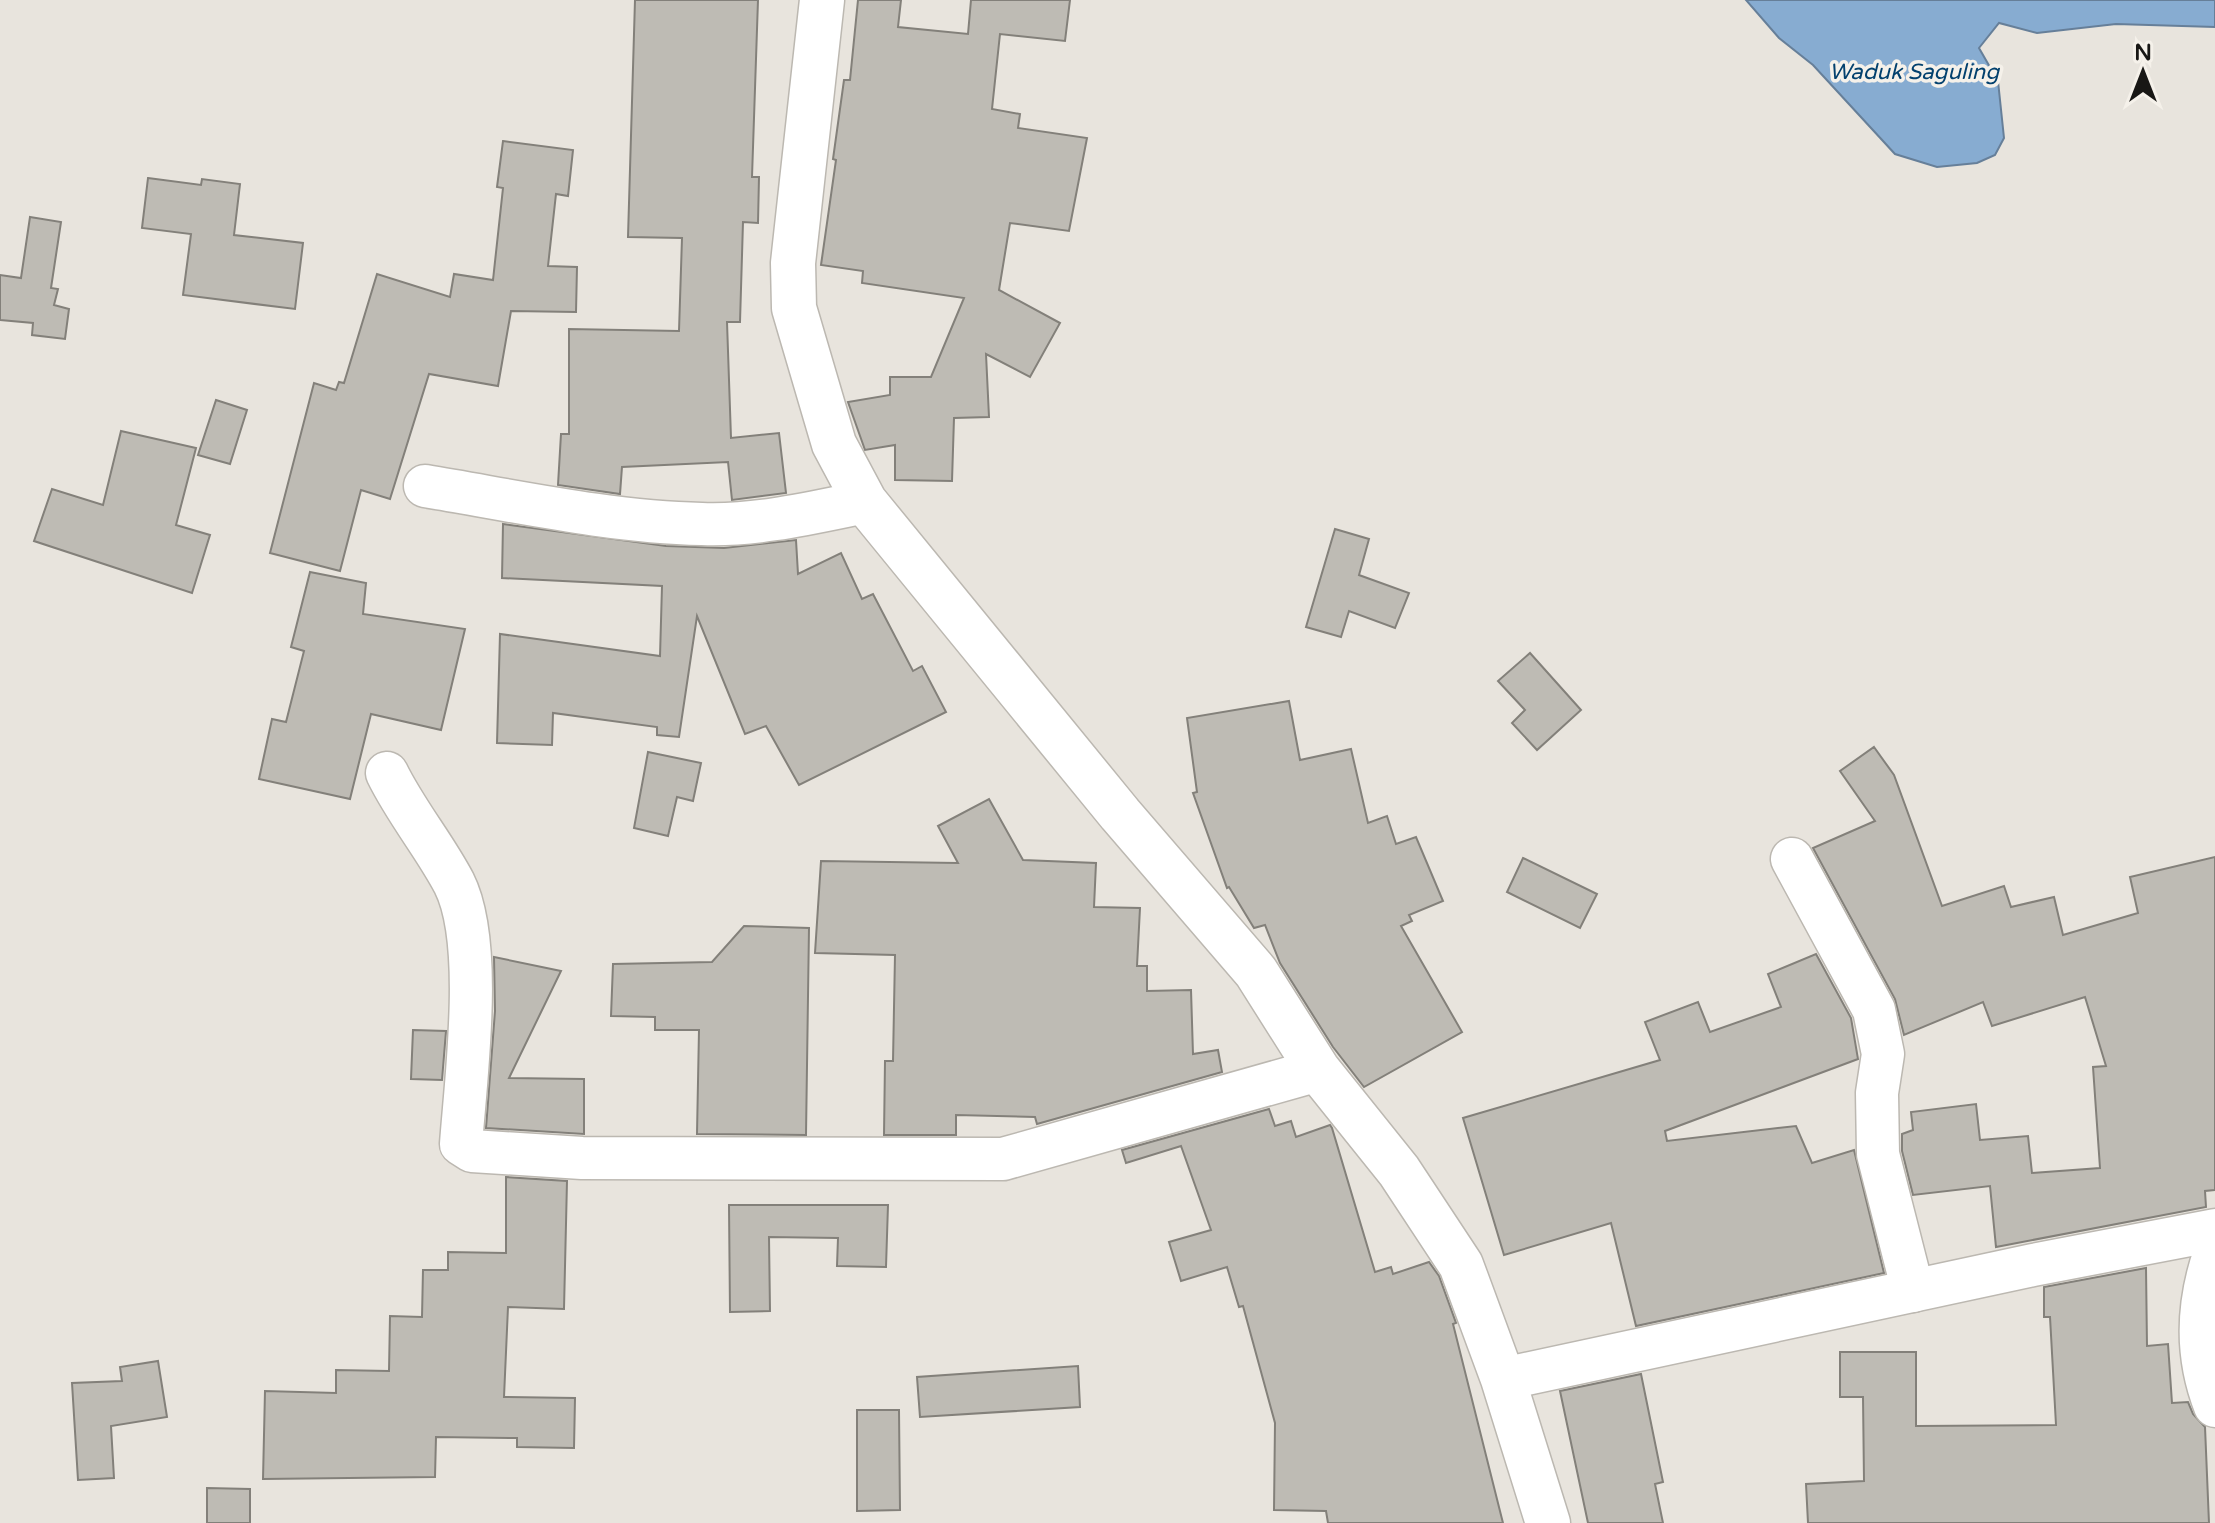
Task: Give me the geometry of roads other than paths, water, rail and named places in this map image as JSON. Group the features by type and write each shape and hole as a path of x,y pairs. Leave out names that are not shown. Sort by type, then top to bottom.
{"main road":[{"path":"822,0 793,263 794,308 834,444 865,502 1120,814 1256,972 1318,1070 1399,1171 1461,1265 1503,1379 1548,1523"}],"street":[{"path":"425,486 643,520 704,524 766,521 865,502"},
{"path":"387,773 402,803 454,884 468,929 468,1011 461,1144 472,1151 582,1158 1003,1159 1318,1070"},
{"path":"1792,859 1874,1010 1883,1054 1877,1093 1878,1154 1913,1291"},
{"path":"1503,1379 2215,1230"},
{"path":"2215,1252 2204,1282 2200,1316 2202,1360 2215,1406"}],"water":[{"name":"Waduk Saguling","path":"1746,0 2215,0 2215,27 2116,24 2037,33 1999,23 1979,48 1998,81 2004,138 1995,155 1977,163 1937,167 1895,154 1813,65 1779,38"}]}
